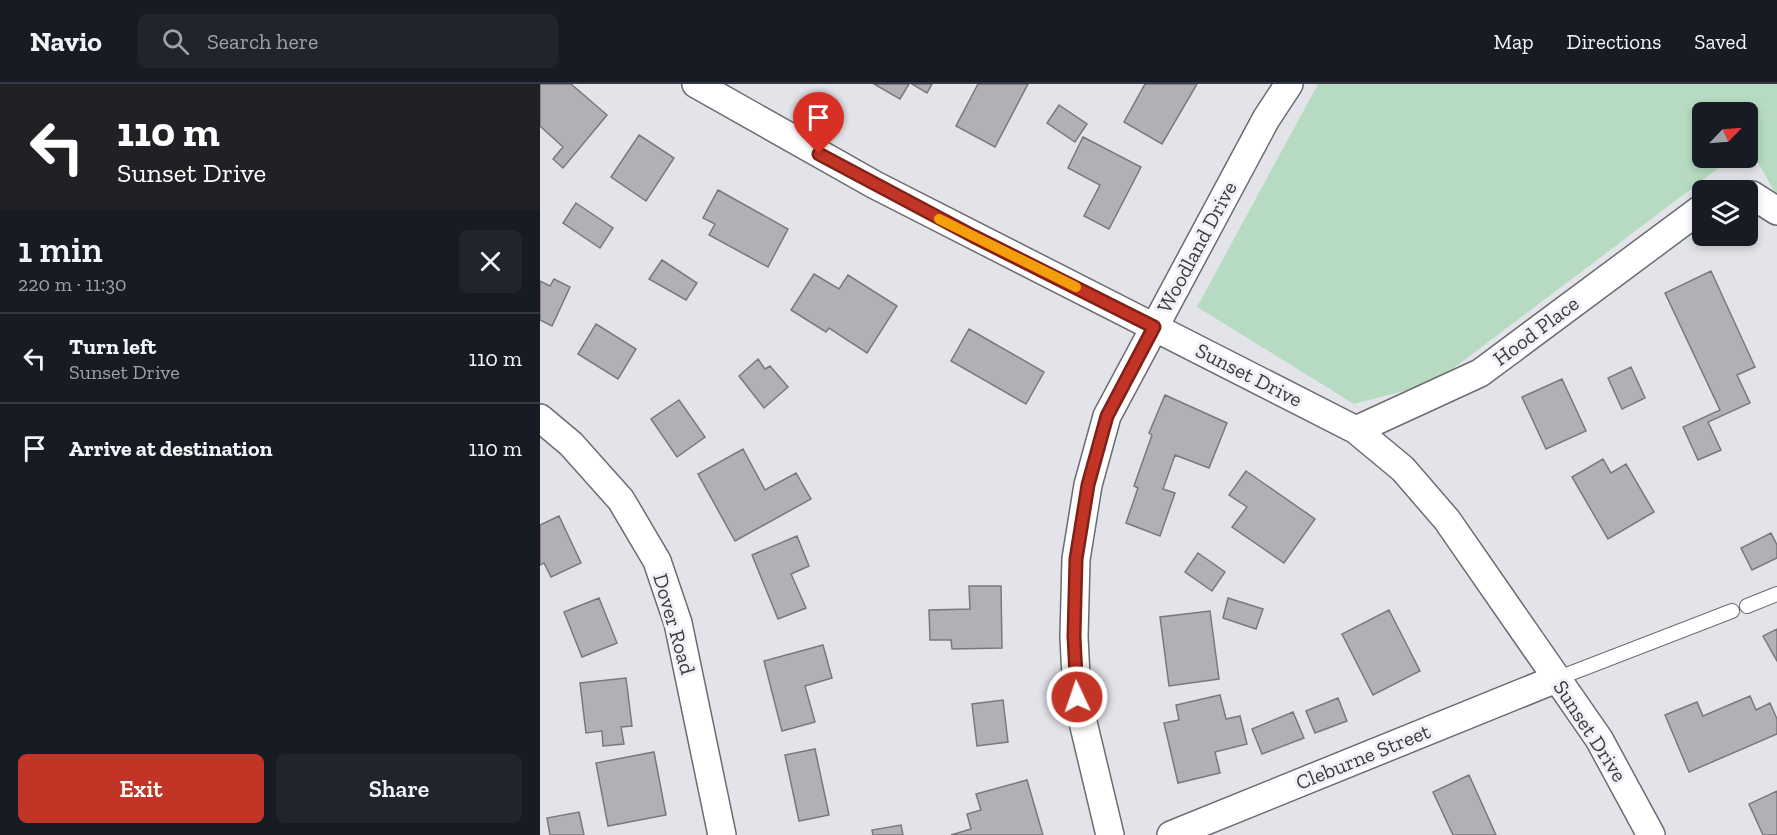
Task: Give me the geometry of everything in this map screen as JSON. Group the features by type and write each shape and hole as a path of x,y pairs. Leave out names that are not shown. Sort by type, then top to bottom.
{"street":[{"name":"Sunset Drive","path":"696,84 885,190 1356,430 1403,469 1447,520 1599,739 1651,835"},
{"name":"Woodland Drive","path":"1110,835 1077,697 1074,636 1076,559 1088,485 1107,416 1266,118 1289,84"},
{"path":"1758,199 1777,211"},
{"name":"Hood Place","path":"1356,430 1480,373 1692,215"},
{"name":"Dover Road","path":"540,418 571,444 621,500 657,561 678,623 722,835"},
{"name":"Cleburne Street","path":"1171,835 1556,679"}],"lane":[{"path":"1747,606 1777,594"},
{"path":"1556,679 1732,611"}],"green space":[{"path":"1318,84 1777,84 1777,196 1758,163 1758,102 1692,102 1692,168 1719,168 1703,180 1692,180 1692,188 1434,383 1354,404 1197,307"}],"building":[{"path":"540,84 571,84 607,115 563,168 553,159 563,147 540,126"},
{"path":"874,84 909,84 900,99"},
{"path":"912,84 932,84 927,93"},
{"path":"978,84 1028,84 995,147 956,126"},
{"path":"1145,84 1197,84 1162,144 1124,122"},
{"path":"1059,105 1087,124 1075,142 1047,123"},
{"path":"639,135 674,158 646,201 611,177"},
{"path":"1083,137 1141,167 1109,229 1084,216 1100,185 1068,168"},
{"path":"718,190 788,229 768,267 709,235 715,224 703,218"},
{"path":"576,203 613,228 600,248 563,223"},
{"path":"662,260 697,283 686,300 649,279"},
{"path":"1711,271 1755,367 1737,375 1750,403 1708,422 1721,450 1698,460 1683,427 1720,410 1665,293"},
{"path":"814,274 839,289 848,275 897,306 867,353 829,328 826,332 791,310"},
{"path":"554,279 570,287 552,326 540,320 540,281 550,286"},
{"path":"596,324 636,349 618,379 578,354"},
{"path":"969,329 1044,372 1026,404 951,361"},
{"path":"758,359 765,369 770,366 788,387 764,408 739,376"},
{"path":"1631,367 1645,398 1622,409 1608,378"},
{"path":"1562,379 1586,431 1546,449 1522,397"},
{"path":"1165,395 1227,423 1209,468 1175,455 1163,489 1175,493 1160,536 1126,523 1138,488 1134,486 1152,435 1149,433"},
{"path":"679,400 705,437 677,457 651,419"},
{"path":"743,449 765,490 796,473 811,499 735,541 698,474"},
{"path":"1603,459 1611,473 1626,464 1654,512 1608,539 1572,477"},
{"path":"1246,471 1315,519 1284,563 1232,527 1247,507 1229,495"},
{"path":"559,516 581,563 551,577 544,563 540,565 540,525"},
{"path":"1771,533 1777,545 1777,558 1752,570 1741,548"},
{"path":"797,536 809,566 791,574 806,608 778,619 752,555"},
{"path":"1198,553 1225,572 1212,591 1185,572"},
{"path":"969,586 1001,586 1002,648 952,649 951,640 930,640 929,610 970,609"},
{"path":"599,598 617,643 582,657 564,612"},
{"path":"1228,598 1263,609 1256,629 1223,618"},
{"path":"1389,610 1420,671 1373,695 1342,634"},
{"path":"1210,611 1219,679 1169,686 1160,617"},
{"path":"1777,629 1777,661 1763,636"},
{"path":"823,645 832,678 805,686 815,722 782,731 764,661"},
{"path":"626,678 632,726 621,727 624,744 603,746 602,731 586,733 580,683"},
{"path":"1220,695 1226,719 1240,716 1247,744 1215,752 1220,773 1178,783 1164,723 1179,720 1176,705"},
{"path":"1750,696 1756,710 1770,703 1777,719 1777,734 1689,772 1665,715 1697,702 1703,716"},
{"path":"1338,698 1347,721 1315,733 1306,711"},
{"path":"1003,700 1008,742 977,746 972,704"},
{"path":"1293,712 1304,738 1262,754 1252,729"},
{"path":"815,749 829,815 799,821 785,755"},
{"path":"654,752 666,815 608,826 596,763"},
{"path":"1469,775 1496,835 1453,835 1433,792"},
{"path":"1027,780 1043,835 951,835 971,829 967,814 981,810 976,794"},
{"path":"1777,791 1777,835 1763,835 1749,804"},
{"path":"579,812 584,835 550,835 547,818"},
{"path":"901,825 903,835 873,835 872,830"}],"slow traffic":[{"path":"939,219 1076,287"}],"route":[{"path":"819,154 973,236 1154,327 1107,416 1088,485 1076,559 1074,636 1077,697"}]}
